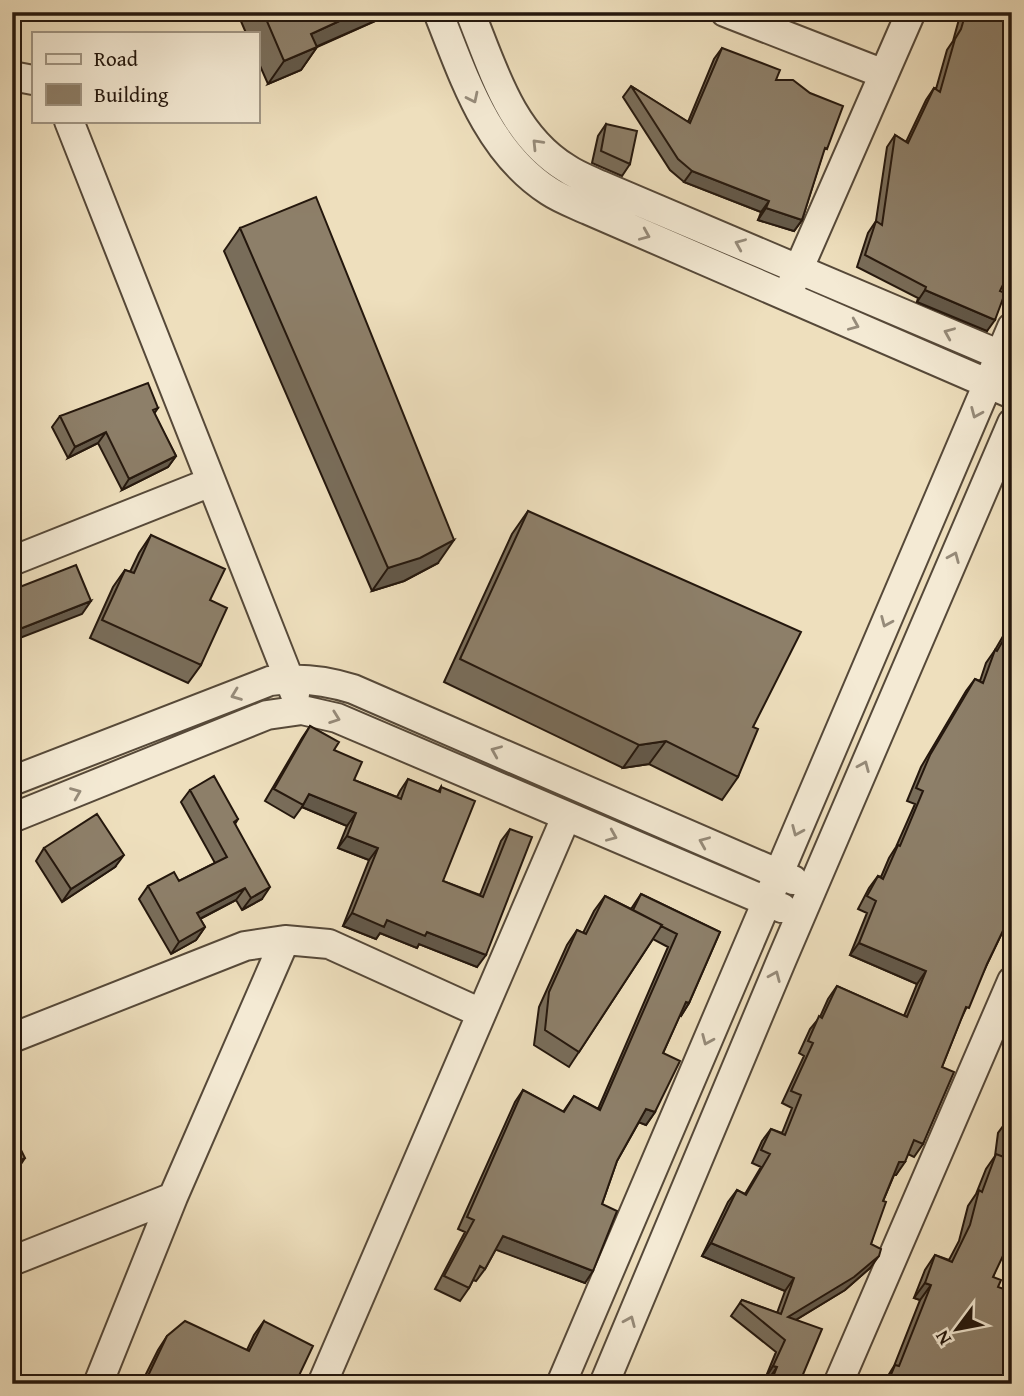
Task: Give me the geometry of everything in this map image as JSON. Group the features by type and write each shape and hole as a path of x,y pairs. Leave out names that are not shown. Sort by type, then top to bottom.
{"street":[{"path":"438,12 473,99 490,130 516,164 549,191 1000,389"},
{"path":"470,12 510,108 526,132 545,152 566,168 1006,358"},
{"path":"725,12 884,74"},
{"path":"787,296 911,12"},
{"path":"458,64 485,51"},
{"path":"12,76 32,80"},
{"path":"69,122 302,710"},
{"path":"561,1384 766,902 1000,389 1012,327"},
{"path":"604,1384 812,888 1012,423"},
{"path":"15,551 211,482"},
{"path":"12,781 270,681 289,679 332,682 812,888"},
{"path":"12,818 267,715 302,710 337,718 801,916"},
{"path":"322,1384 566,817"},
{"path":"12,1038 215,957 246,946 285,940 329,944 481,1013"},
{"path":"97,1384 173,1197 285,940"},
{"path":"838,1384 1012,981"},
{"path":"12,1261 173,1197"}],"building":[{"path":"263,12 359,12 311,34 317,47 284,61"},
{"path":"966,12 1012,12 1012,266 1000,291 1005,293 995,320 925,290 926,287 865,255 876,221 882,225 895,135 908,143 934,88 940,92 955,39"},
{"path":"722,48 780,70 776,80 793,80 810,93 843,106 827,149 825,148 802,220 766,208 769,201 692,171 678,159 631,86 690,123"},
{"path":"606,124 637,131 630,164 601,151"},
{"path":"316,197 454,540 420,558 388,568 240,228"},
{"path":"148,383 158,408 153,410 176,456 129,479 106,432 75,447 60,416"},
{"path":"528,511 801,632 753,727 758,729 738,777 666,741 639,745 460,659"},
{"path":"151,535 225,569 210,600 227,608 201,665 102,620 125,570 134,573"},
{"path":"76,565 91,601 12,632 12,590"},
{"path":"1012,625 1012,912 969,1008 966,1007 942,1067 954,1072 923,1144 914,1140 905,1162 899,1162 883,1201 886,1202 871,1244 881,1249 879,1256 854,1277 788,1317 822,1329 799,1384 770,1384 777,1367 773,1366 785,1340 740,1303 742,1300 781,1314 794,1278 711,1243 737,1190 746,1195 770,1154 761,1150 771,1129 785,1135 801,1095 791,1091 813,1043 808,1041 837,986 907,1017 926,971 859,943 876,901 867,896 878,876 883,879 898,845 900,846 923,791 916,788 930,755 975,679 983,683 995,650 997,651"},
{"path":"310,726 339,742 334,750 362,762 354,780 401,799 408,779 440,792 441,787 475,801 443,881 483,897 510,829 532,837 486,955 427,932 425,936 387,920 384,927 352,913 378,848 347,836 356,813 309,794 303,805 274,789"},
{"path":"214,776 238,819 234,822 270,887 251,898 245,888 197,913 205,927 179,942 148,886 174,872 179,881 227,857 190,790"},
{"path":"97,814 124,855 71,889 44,848"},
{"path":"641,894 720,932 689,1003 686,1002 663,1053 680,1061 655,1112 646,1109 617,1161 602,1204 617,1211 593,1271 503,1236 485,1269 480,1266 469,1288 444,1276 474,1220 467,1217 523,1090 564,1112 574,1096 600,1110 677,934 633,910"},
{"path":"605,896 662,925 579,1052 545,1030 549,992 577,930 586,934"},
{"path":"1009,1118 1012,1119 1012,1230 993,1277 1001,1280 998,1287 1012,1292 1012,1384 887,1384 895,1365 899,1366 931,1285 925,1283 935,1255 952,1262 970,1225 979,1190 982,1192 996,1154 1004,1157"},
{"path":"12,1132 25,1158 12,1165"},
{"path":"185,1321 249,1351 264,1321 313,1346 295,1384 148,1384 149,1381 146,1380 167,1336"}]}
